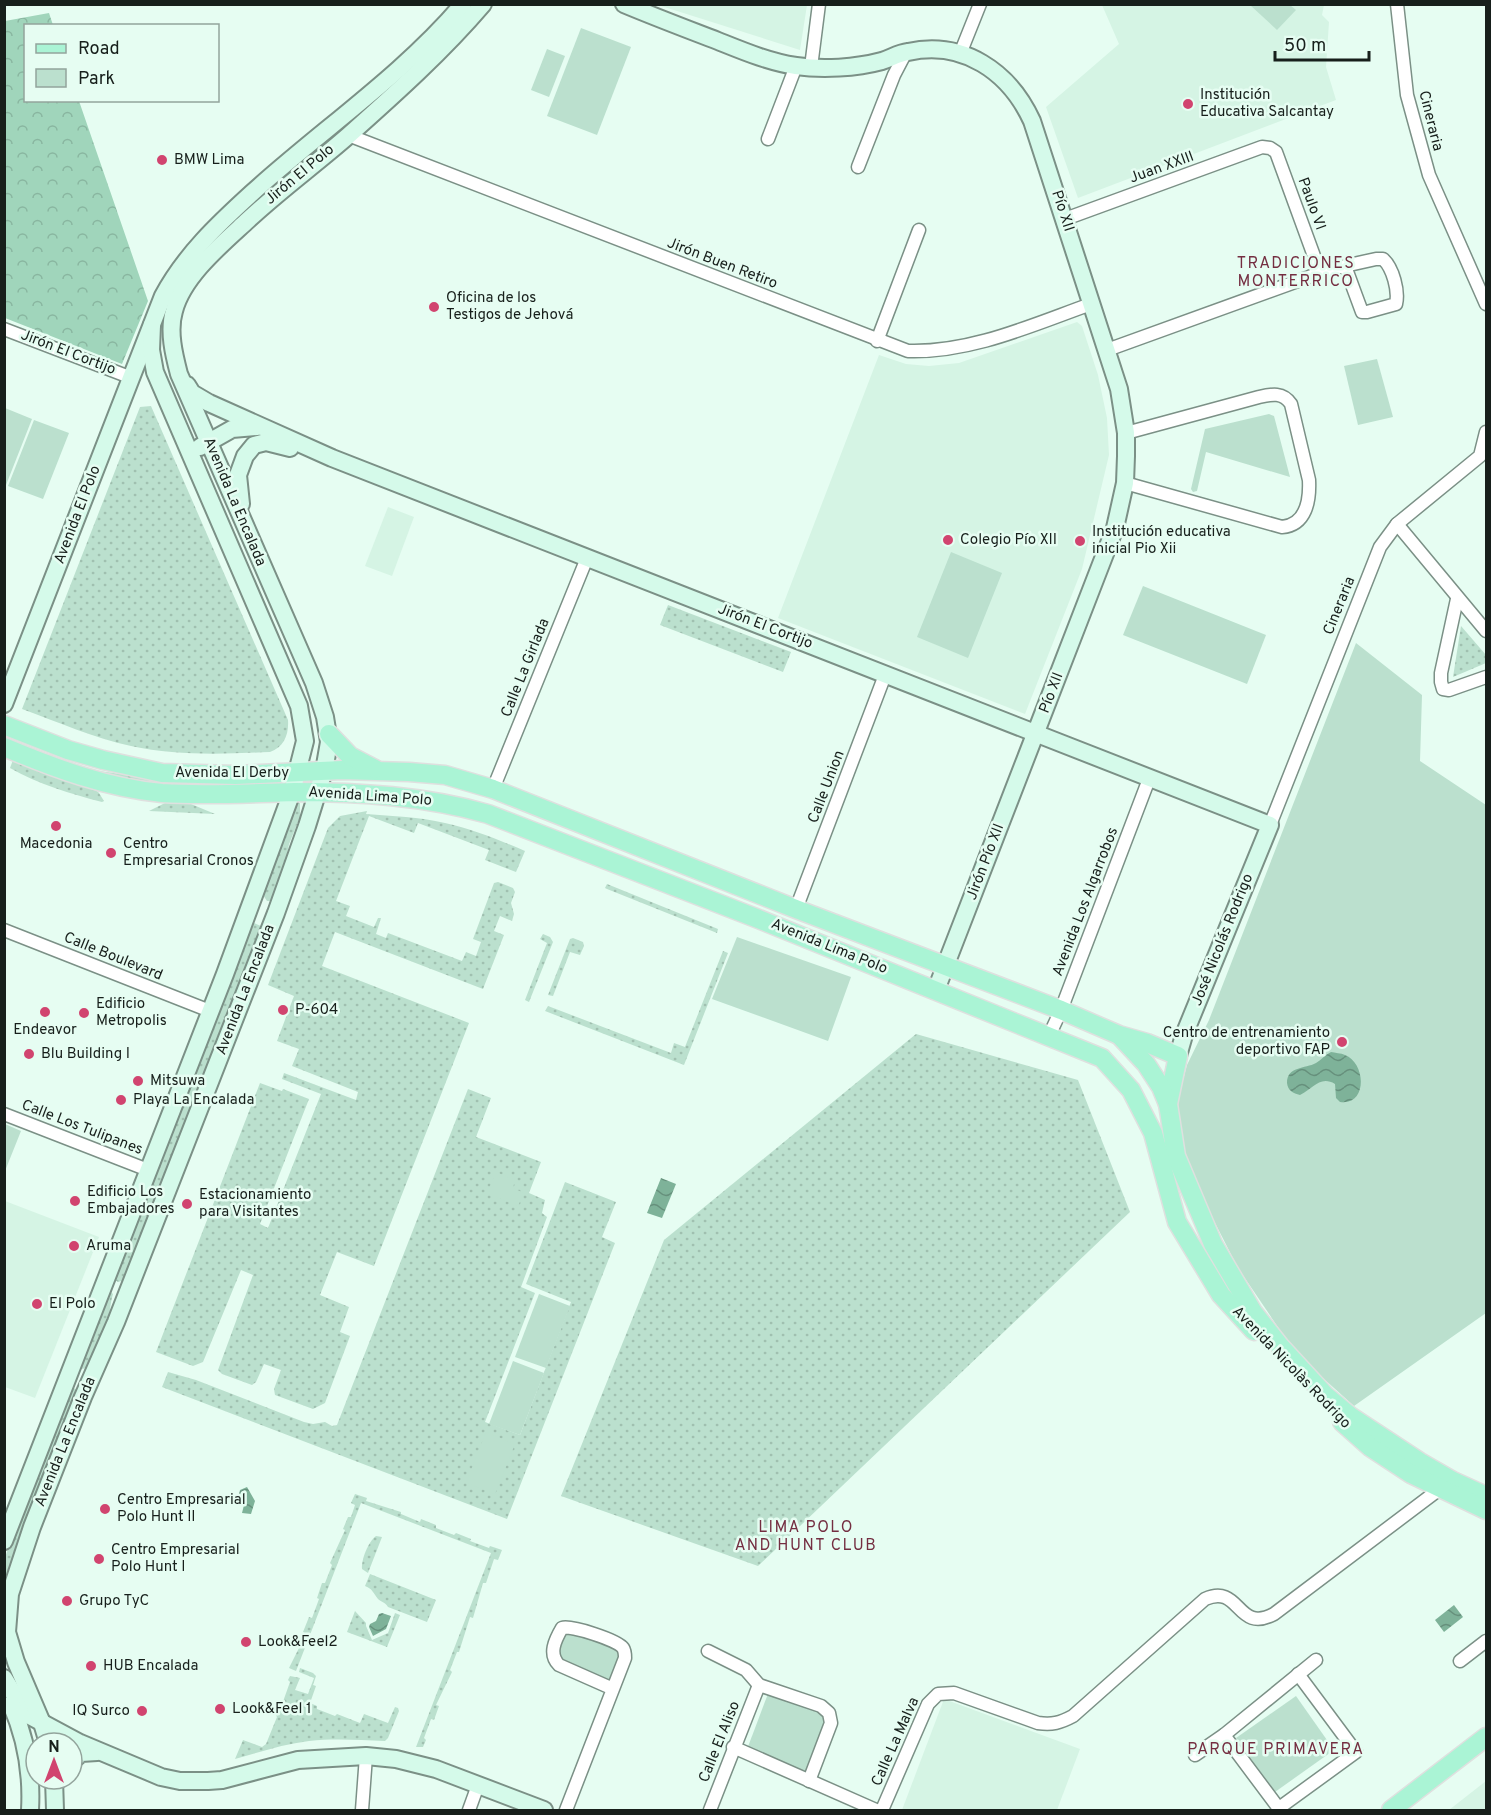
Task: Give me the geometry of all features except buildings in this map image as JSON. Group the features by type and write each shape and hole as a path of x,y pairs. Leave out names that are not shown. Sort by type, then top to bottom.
{"main road":[{"name":"Jirón El Polo","path":"152,325 163,296 180,267 216,226 265,181 412,57 463,4"},
{"name":"Jirón El Polo","path":"179,375 172,335 174,312 193,277 220,245 269,200 348,135 427,62 483,4"},
{"name":"Pío XII","path":"624,4 760,58 804,67 868,64 906,52 938,50 960,54 980,61 991,68 1015,90 1020,98 1032,121 1107,350 1119,389 1126,433 1125,483 1115,528 1037,733"},
{"name":"Avenida El Polo","path":"4,704 152,325"},
{"name":"Avenida La Encalada","path":"4,1541 252,904 292,792 305,741 299,706 159,380 151,357 152,325"},
{"name":"Avenida La Encalada","path":"44,1731 7,1632 6,1613 15,1576 83,1397 116,1322 276,913 317,793 328,750 329,734 314,683 179,375"},
{"name":"Jirón El Cortijo","path":"179,375 192,393 200,398 332,458 1270,825"},
{"path":"159,380 181,416 187,418 190,416 192,407"},
{"path":"190,453 232,429 261,426"},
{"path":"244,522 238,492 238,475 245,456 254,445 266,442 332,458"},
{"name":"Avenida El Derby","path":"4,725 68,750 162,772 236,775 324,771"},
{"name":"Jirón Pío XII","path":"936,990 1037,733"},
{"path":"329,734 350,756 379,771"},
{"name":"Avenida El Derby","path":"4,747 73,774 129,788 189,794 292,792"},
{"name":"Avenida Lima Polo","path":"324,771 379,771 445,776 494,789 796,909 1178,1056"},
{"name":"Avenida Lima Polo","path":"292,792 405,797 446,803 477,811 936,990 1102,1058 1131,1090 1153,1133 1178,1222 1221,1295"},
{"name":"José Nicolás Rodrigo","path":"1178,1056 1184,1035 1270,825"},
{"path":"718,905 727,881"},
{"path":"252,904 276,913"},
{"name":"Avenida Lima Polo","path":"1119,1035 1146,1064 1161,1087 1168,1104"},
{"name":"Avenida Nicolàs Rodrigo","path":"1178,1056 1168,1104 1178,1163 1213,1244 1253,1312 1280,1346 1326,1396 1350,1416 1419,1462 1486,1496"},
{"name":"Avenida Nicolàs Rodrigo","path":"1221,1295 1320,1402 1364,1442 1411,1474 1486,1510"},
{"path":"4,1678 13,1689 21,1709 26,1714 100,1752 161,1777 194,1782 222,1780 298,1760 366,1756 396,1759 436,1769 544,1810"},
{"path":"4,1689 19,1723 27,1755 30,1810"},
{"path":"1391,1810 1486,1737"},
{"path":"84,1753 100,1752"},
{"path":"1410,1810 1486,1752"},
{"path":"56,1791 56,1810"}],"street":[{"path":"768,139 804,67 819,4"},
{"path":"960,54 980,4"},
{"name":"Cineraria","path":"1397,4 1407,95 1429,175 1486,304"},
{"path":"858,167 894,75 906,52"},
{"name":"Jirón Buen Retiro","path":"348,135 877,341 908,351 932,352 968,346 1091,304"},
{"name":"Juan XXIII","path":"1065,219 1262,147 1270,148"},
{"name":"Paulo VI","path":"1270,148 1276,152 1318,267 1317,274"},
{"path":"877,341 919,230"},
{"path":"1107,350 1317,274 1345,266 1383,259 1390,265 1398,298 1396,304 1362,312 1345,266"},
{"name":"Jirón El Cortijo","path":"4,329 132,378"},
{"path":"1125,483 1282,527 1292,526 1299,521 1305,510 1310,489 1292,404 1287,397 1279,394 1258,397 1126,433"},
{"name":"Cineraria","path":"1270,825 1380,547 1397,524 1484,460 1486,432"},
{"path":"1397,524 1457,599 1486,631"},
{"name":"Calle La Girlada","path":"494,789 587,558"},
{"path":"1457,599 1440,682 1443,689 1449,690 1486,677"},
{"name":"Calle Union","path":"796,909 885,675"},
{"name":"Avenida Los Algarrobos","path":"1049,1036 1149,779"},
{"name":"Calle Boulevard","path":"4,930 210,1011"},
{"name":"Calle Los Tulipanes","path":"4,1114 148,1170"},
{"name":"Calle La Malva","path":"882,1810 928,1704 934,1697 944,1692 954,1693 1038,1723 1052,1725 1063,1722 1073,1716 1205,1599 1213,1596 1230,1598 1247,1617 1255,1620 1265,1619 1322,1580 1441,1488"},
{"path":"566,1810 611,1688 625,1658 623,1648 619,1644 576,1628 568,1626 562,1628 553,1648 555,1660 559,1665 611,1688"},
{"path":"1460,1661 1486,1641"},
{"path":"708,1651 746,1670 759,1685 821,1706 829,1713 831,1723 809,1781"},
{"path":"1195,1755 1316,1660"},
{"path":"1224,1734 1279,1809 1356,1752 1299,1674"},
{"name":"Calle El Aliso","path":"710,1810 759,1685"},
{"path":"734,1747 876,1810"},
{"path":"362,1810 366,1756"},
{"path":"469,1810 478,1785"}],"shaded area":[{"path":"807,4 800,50 658,5"},
{"name":"Institución Educativa Salcantay","path":"1102,5 1324,5 1322,15 1329,22 1326,67 1336,100 1078,198 1046,107 1119,44"},
{"name":"Colegio Pío XII","path":"1077,322 1082,326 1098,375 1107,418 1109,455 1082,569 1025,714 778,618 879,355 906,364 929,366 959,363"},
{"path":"388,507 414,517 392,576 365,566"},
{"path":"5,1201 99,1237 35,1398 5,1387"},
{"path":"944,1699 1080,1749 1057,1810 902,1810"},
{"path":"1486,1781 1486,1810 1449,1810"}],"green space":[{"path":"1250,5 1290,5 1296,10 1277,30"},
{"path":"49,13 53,24 24,24 24,102 79,102 148,301 122,364 5,318 5,21"},
{"path":"581,28 631,47 597,135 547,116"},
{"path":"547,49 565,56 549,97 531,90"},
{"path":"1377,359 1393,417 1358,425 1344,366"},
{"path":"151,406 288,720 285,740 270,752 200,754 148,749 103,739 22,709 140,407"},
{"path":"5,408 32,419 6,485 4,484"},
{"path":"1269,414 1274,416 1290,477 1206,452 1197,491 1193,492 1191,489 1205,429"},
{"path":"34,420 69,433 43,499 8,486"},
{"path":"951,552 1002,573 968,658 917,637"},
{"path":"1143,586 1266,635 1247,684 1123,635"},
{"path":"668,605 791,652 783,672 660,625"},
{"path":"1461,626 1486,655 1486,663 1453,677"},
{"name":"Centro de entrenamiento deportivo FAP","path":"1356,643 1422,695 1420,761 1486,805 1486,1313 1354,1406 1290,1345 1238,1268 1214,1221 1192,1189 1182,1161 1176,1107 1187,1065 1209,1020"},
{"path":"13,760 95,789 104,801 67,792 32,779 10,768"},
{"path":"83,769 190,783 153,786"},
{"path":"165,803 191,804 215,814 149,811"},
{"path":"298,803 300,803 300,817 289,844 282,880 272,901 267,901 263,895"},
{"path":"367,811 366,814 416,818 455,825 525,851 516,872 485,860 489,850 418,823 414,833 369,816 336,901 350,906 346,916 374,927 378,918 381,918 376,934 386,938 388,933 462,961 466,952 476,956 481,942 473,939 494,883 498,882 513,888 515,892 511,903 514,914 512,921 500,916 494,931 504,935 483,989 335,932 322,966 469,1023 374,1266 337,1252 320,1295 349,1307 340,1332 350,1336 325,1403 313,1409 275,1395 274,1389 281,1370 264,1364 256,1382 252,1385 222,1374 218,1370 253,1275 241,1270 203,1362 193,1366 156,1352 260,1083 309,1099 260,1224 268,1228 321,1094 282,1079 284,1073 356,1100 358,1092 292,1066 299,1049 277,1041 294,996 268,985 328,828 340,816"},
{"path":"607,884 718,929 717,933 607,889 605,888"},
{"path":"254,923 263,927 125,1280 118,1282 114,1276 251,925"},
{"path":"543,934 550,937 553,942 529,1002 525,1000 547,943 540,939"},
{"path":"737,937 851,977 828,1041 712,999"},
{"path":"570,939 583,942 584,946 580,955 570,952 553,996 548,995"},
{"path":"723,951 728,953 684,1065 545,1011 548,1006 671,1053 674,1043 685,1047"},
{"path":"916,1034 1078,1080 1130,1212 758,1566 561,1496 664,1240"},
{"path":"468,1089 491,1098 476,1137 541,1162 529,1193 545,1200 542,1213 547,1217 521,1287 535,1293 485,1422 520,1435 571,1302 526,1284 565,1182 616,1202 602,1237 615,1243 507,1519 162,1387 168,1372 196,1380 304,1422 313,1424 325,1422 332,1426 337,1425"},
{"path":"5,1124 21,1131 5,1171"},
{"path":"496,1172 515,1180 513,1188 524,1193 518,1206 487,1193"},
{"path":"110,1291 113,1294 104,1335 86,1368 82,1369 80,1367"},
{"path":"539,1294 570,1306 546,1368 515,1357"},
{"path":"513,1361 544,1373 520,1435 489,1424"},
{"path":"71,1387 78,1390 5,1592 5,1557"},
{"path":"486,1432 515,1444 495,1494 466,1483"},
{"path":"355,1494 367,1498 366,1501 401,1512 420,1522 421,1519 436,1525 436,1528 454,1535 456,1533 471,1539 470,1541 502,1550 498,1560 494,1559 486,1583 483,1583 473,1618 470,1617 459,1652 450,1670 452,1672 436,1705 439,1706 434,1720 431,1719 424,1738 426,1740 423,1747 416,1747 491,1553 361,1503 296,1671 289,1668 306,1634 303,1632 309,1617 312,1618 322,1583 325,1583 332,1565 330,1563 345,1530 343,1529 348,1517 351,1517 355,1505 351,1503"},
{"path":"376,1536 382,1537 368,1573 362,1569 363,1561 368,1547"},
{"path":"370,1574 436,1600 427,1622 388,1607 379,1600 365,1586"},
{"path":"355,1611 366,1623 372,1640 388,1633 395,1613 400,1615 387,1647 347,1632"},
{"path":"565,1627 621,1651 608,1687 559,1665 553,1648"},
{"path":"300,1668 316,1676 313,1685 316,1686 310,1703 317,1706 317,1709 360,1723 364,1714 388,1723 395,1707 398,1708 399,1711 388,1738 385,1741 337,1739 309,1741 235,1759 243,1740 262,1747 266,1744 277,1717 276,1710 280,1710 290,1682 288,1680 290,1676 300,1678 295,1690 308,1694 314,1678 299,1672"},
{"path":"769,1691 829,1714 805,1775 746,1752"},
{"path":"1296,1696 1334,1750 1275,1792 1236,1738"}],"water":[{"path":"1331,1052 1345,1055 1357,1066 1361,1083 1356,1097 1340,1102 1336,1098 1335,1084 1325,1081 1300,1095 1290,1090 1287,1083 1293,1071 1316,1063"},
{"path":"661,1178 676,1184 662,1218 647,1213"},
{"path":"247,1487 255,1501 251,1514 242,1513 244,1505 237,1502 240,1490"},
{"path":"1454,1605 1463,1617 1444,1632 1435,1620"},
{"path":"382,1613 391,1616 386,1629 373,1636 370,1624 376,1621"}],"place":[{"name":"Institución Educativa Salcantay","path":"1188,104"},
{"name":"BMW Lima","path":"162,160"},
{"name":"Oficina de los Testigos de Jehová","path":"434,307"},
{"name":"Colegio Pío XII","path":"948,540"},
{"name":"Institución educativa inicial Pio Xii","path":"1080,541"},
{"name":"Macedonia","path":"56,826"},
{"name":"Centro Empresarial Cronos","path":"111,853"},
{"name":"P-604","path":"283,1010"},
{"name":"Endeavor","path":"45,1012"},
{"name":"Edificio Metropolis","path":"84,1013"},
{"name":"Centro de entrenamiento deportivo FAP","path":"1342,1042"},
{"name":"Blu Building I","path":"29,1054"},
{"name":"Mitsuwa","path":"138,1081"},
{"name":"Playa La Encalada","path":"121,1100"},
{"name":"Edificio Los Embajadores","path":"75,1201"},
{"name":"Estacionamiento para Visitantes","path":"187,1204"},
{"name":"Aruma","path":"74,1246"},
{"name":"El Polo","path":"37,1304"},
{"name":"Centro Empresarial Polo Hunt II","path":"105,1509"},
{"name":"Centro Empresarial Polo Hunt I","path":"99,1559"},
{"name":"Grupo TyC","path":"67,1601"},
{"name":"Look&Feel2","path":"246,1642"},
{"name":"HUB Encalada","path":"91,1666"},
{"name":"Look&Feel 1","path":"220,1709"},
{"name":"IQ Surco","path":"142,1711"}],"district":[{"name":"TRADICIONES MONTERRICO","path":"1296,273"},
{"name":"LIMA POLO AND HUNT CLUB","path":"806,1537"},
{"name":"PARQUE PRIMAVERA","path":"1276,1750"}]}
